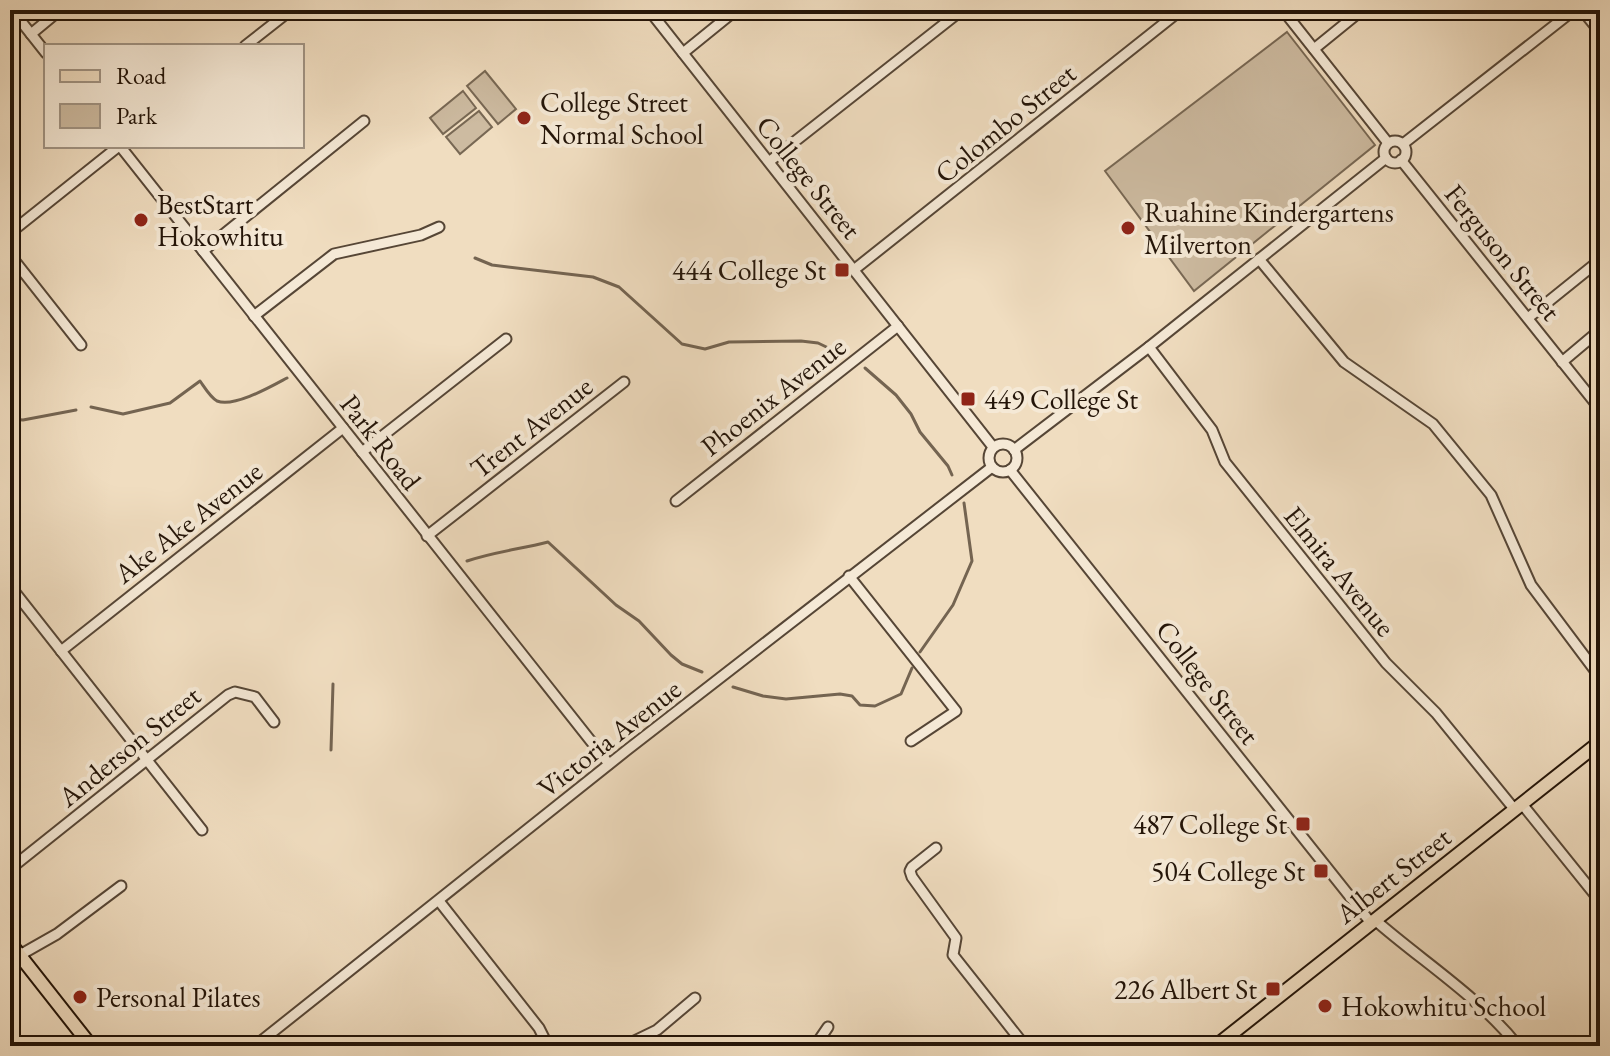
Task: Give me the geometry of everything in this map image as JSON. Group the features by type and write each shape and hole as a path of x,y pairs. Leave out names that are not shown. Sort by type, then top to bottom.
{"main road":[{"name":"Albert Street","path":"1216,1046 1600,742"},
{"path":"10,943 91,1046"}],"street":[{"path":"12,10 44,50"},
{"path":"31,34 60,10"},
{"path":"248,44 291,10"},
{"name":"College Street","path":"649,10 993,447"},
{"path":"683,53 736,10"},
{"path":"770,161 962,10"},
{"name":"Colombo Street","path":"855,269 1181,10"},
{"path":"1283,10 1388,143"},
{"path":"1314,49 1362,10"},
{"path":"1403,144 1574,10"},
{"path":"1582,10 1600,32"},
{"path":"203,251 364,121"},
{"path":"1396,141 1403,144 1406,151 1401,160 1394,162 1386,158 1384,150 1388,143 1396,141"},
{"path":"10,233 116,148"},
{"name":"Park Road","path":"121,148 609,764"},
{"path":"1014,450 1386,158"},
{"name":"Ferguson Street","path":"1401,160 1600,409"},
{"path":"254,316 334,254 421,235 439,227"},
{"path":"10,255 81,345"},
{"path":"1259,259 1344,362 1433,424 1472,471 1491,495 1531,585 1600,677"},
{"path":"1528,318 1600,260"},
{"name":"Phoenix Avenue","path":"676,501 898,326"},
{"path":"1562,362 1600,330"},
{"path":"362,452 506,339"},
{"name":"Elmira Avenue","path":"1149,347 1212,430 1225,462 1386,663 1436,713 1600,901"},
{"name":"Trent Avenue","path":"427,536 624,382"},
{"name":"Ake Ake Avenue","path":"61,651 343,428"},
{"path":"1003,444 1014,450 1017,460 1010,470 1000,472 992,467 988,458 993,447 1003,444"},
{"name":"Victoria Avenue","path":"255,1046 609,764 992,467"},
{"name":"College Street","path":"1010,470 1373,921 1474,1000 1518,1046"},
{"path":"849,576 956,711 911,741"},
{"path":"10,586 202,830"},
{"name":"Anderson Street","path":"10,869 235,692 255,697 274,722"},
{"path":"936,848 910,871 956,938 953,955 1025,1046"},
{"path":"20,955 57,934 121,886"},
{"path":"439,901 539,1028 548,1046"},
{"path":"624,1046 657,1030 695,998"},
{"path":"815,1046 828,1027"}],"green space":[{"path":"1287,32 1375,145 1194,291 1105,171"},
{"path":"485,71 516,109 498,124 467,86"},
{"path":"463,91 476,108 443,134 430,118"},
{"path":"479,111 492,127 460,154 446,137"}],"waterway":[{"path":"475,258 492,265 593,277 619,287 682,344 705,349 729,342 801,341 818,343 841,354"},
{"path":"865,368 896,395 952,475"},
{"path":"91,407 123,414 170,403 200,381 217,401 233,401 287,378"},
{"path":"10,419 23,420 76,410"},
{"path":"920,652 953,605 972,561 964,503"},
{"path":"467,561 548,542 616,605 639,621 671,655 682,664 702,672"},
{"path":"733,687 786,699 840,694 852,696 860,705 875,706 901,694 912,668"},
{"path":"331,750 333,684"}],"place":[{"name":"College Street Normal School","path":"524,118"},
{"name":"BestStart Hokowhitu","path":"141,220"},
{"name":"Ruahine Kindergartens Milverton","path":"1128,228"},
{"name":"444 College St","path":"842,270"},
{"name":"449 College St","path":"968,399"},
{"name":"487 College St","path":"1303,824"},
{"name":"504 College St","path":"1321,871"},
{"name":"226 Albert St","path":"1273,989"},
{"name":"Personal Pilates","path":"80,997"},
{"name":"Hokowhitu School","path":"1325,1006"}]}
